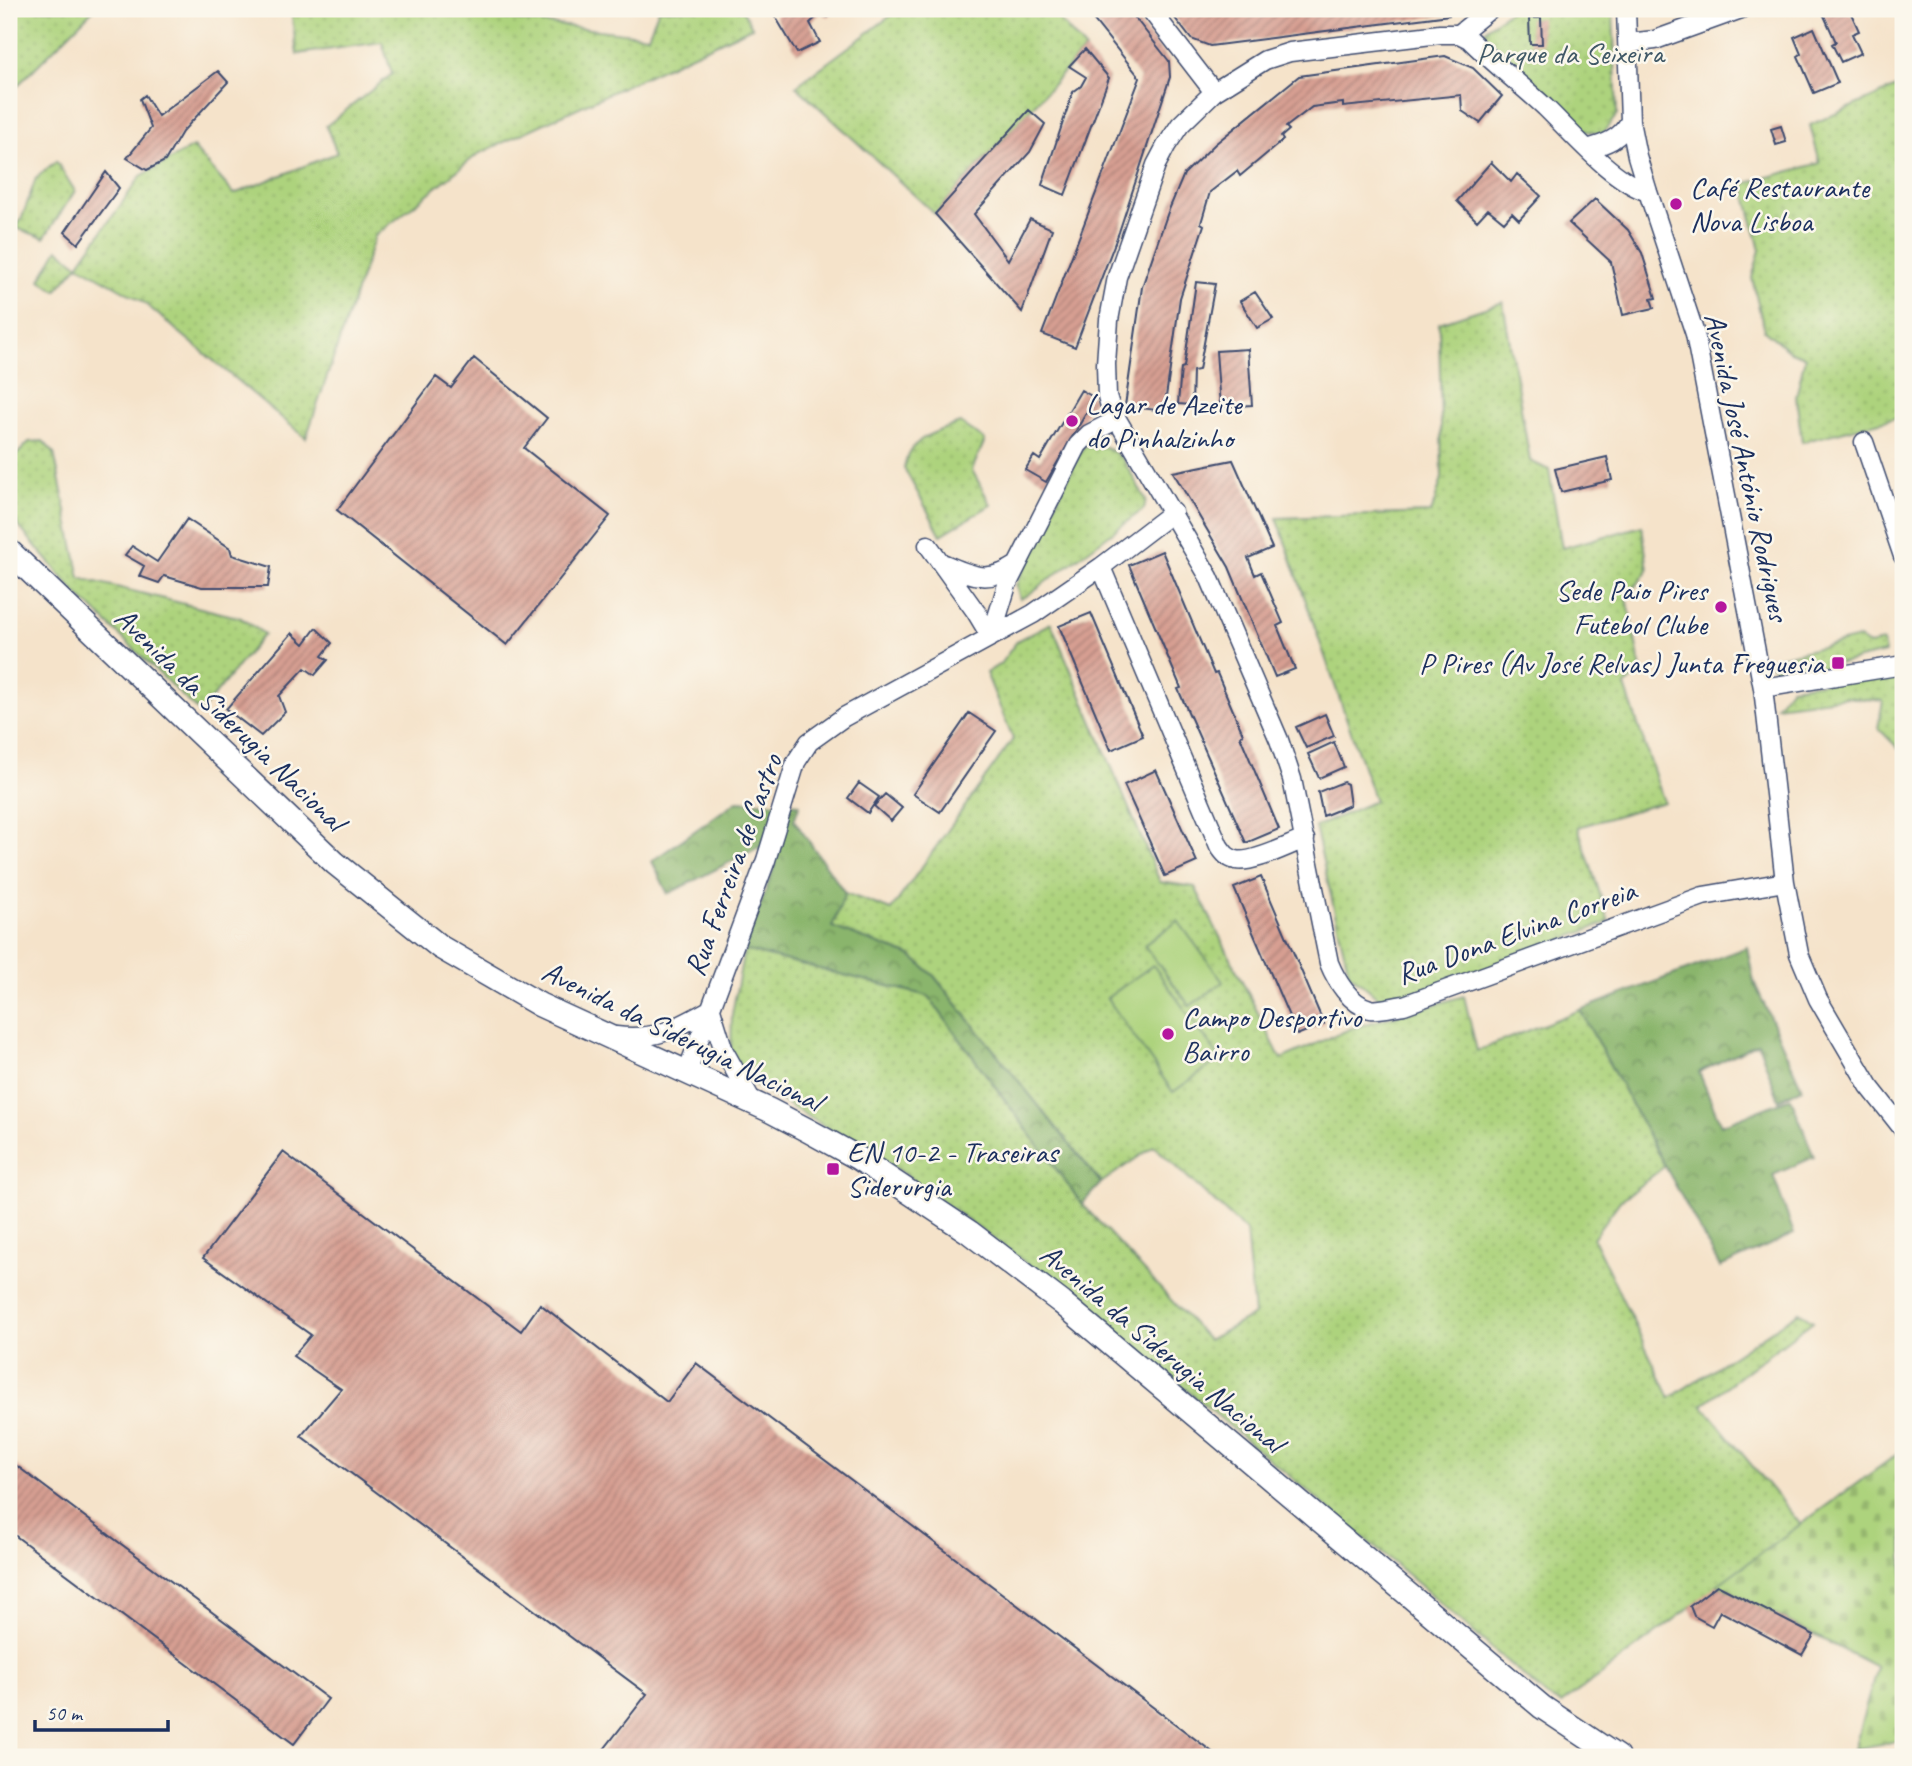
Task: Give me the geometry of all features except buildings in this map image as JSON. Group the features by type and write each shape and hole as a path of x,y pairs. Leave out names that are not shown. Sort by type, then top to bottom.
{"main road":[{"name":"Avenida da Siderugia Nacional","path":"9,551 335,863 440,947 540,1005 753,1103 858,1158 969,1232 1062,1303 1542,1707 1618,1757"}],"street":[{"path":"1150,9 1214,92"},
{"path":"1459,34 1490,9"},
{"name":"Avenida José António Rodrigues","path":"1626,9 1630,121 1648,192 1695,334 1763,688 1785,882 1799,954 1818,999 1869,1086 1903,1129"},
{"path":"1628,43 1655,40 1741,9"},
{"path":"991,637 1004,592 1078,445 1089,434 1116,420 1107,396 1106,364 1117,277 1166,146 1180,125 1214,92 1265,60 1290,52 1459,34 1469,39 1545,107 1587,149 1639,190 1648,192"},
{"path":"1587,149 1615,139 1624,132 1630,121"},
{"name":"Rua Dona Elvina Correia","path":"1116,420 1174,512 1209,577 1279,740 1292,779 1329,963 1338,984 1353,999 1370,1009 1404,1005 1630,920 1703,896 1785,882"},
{"path":"1864,442 1903,556"},
{"name":"Rua Ferreira de Castro","path":"687,1072 766,860 796,762 809,743 844,717 1033,614 1101,568 1174,512"},
{"path":"928,545 991,637"},
{"path":"940,562 975,577 986,578 1005,573 1017,565"},
{"path":"1101,568 1225,855 1238,861 1248,860 1305,839"},
{"path":"1004,592 1013,604 1033,614"},
{"path":"1763,688 1903,665"},
{"path":"606,1035 652,1037 670,1032 711,1009"},
{"name":"Rua Ferreira de Castro","path":"711,1009 724,1051 753,1103"}],"green space":[{"path":"9,9 94,9 9,94"},
{"path":"291,9 473,9 474,15 648,36 659,9 742,9 752,27 478,154 375,236 306,438 142,301 78,265 141,176 193,147 234,194 337,153 326,126 392,74 382,42 297,54"},
{"path":"900,9 1050,9 1085,49 935,214 796,86"},
{"name":"Parque da Seixeira","path":"1512,9 1613,9 1617,115 1602,134 1585,131 1483,33"},
{"path":"1903,84 1903,103 1899,105 1903,113 1903,416 1802,442 1796,397 1805,357 1791,352 1764,330 1752,278 1760,250 1743,184 1820,163 1810,125"},
{"path":"56,161 75,191 44,238 16,228 36,178"},
{"path":"58,249 78,265 56,291 40,280"},
{"path":"1503,302 1530,461 1549,470 1562,548 1642,526 1648,570 1627,598 1641,670 1625,686 1664,802 1578,827 1609,922 1446,984 1381,1000 1349,973 1315,827 1375,801 1277,518 1431,513 1442,478 1439,323"},
{"path":"960,423 985,440 972,470 991,505 941,535 904,468 911,449 917,443 932,433"},
{"path":"43,441 54,453 80,578 241,618 264,634 200,713 74,591 9,515 9,463 29,442"},
{"path":"1083,447 1106,447 1122,458 1146,500 1144,509 1020,599 1016,585"},
{"path":"1051,623 1160,882 1195,887 1281,1059 1352,1028 1464,996 1477,1051 1580,1010 1665,1166 1620,1201 1593,1238 1670,1398 1799,1312 1813,1321 1702,1405 1801,1525 1561,1704 1546,1696 1420,1585 1164,1371 1056,1285 899,1170 746,1080 731,1049 732,1014 744,950 928,996 1082,1204 1208,1340 1254,1315 1246,1231 1154,1146 1101,1183 934,976 911,956 832,927 845,893 891,910 1013,739 986,673 1000,664 1018,640"},
{"path":"1859,638 1869,645 1883,642 1885,653 1798,673 1779,672 1767,660"},
{"path":"1880,675 1903,675 1903,753 1878,728 1883,701 1846,697 1776,706 1791,687"},
{"path":"737,801 800,804 794,820 845,893 832,927 911,956 934,976 1101,1183 1082,1204 928,996 744,950 775,865 759,847 668,894 652,861"},
{"name":"Campo Desportivo Bairro","path":"1178,921 1223,982 1190,1006 1144,945"},
{"path":"1747,947 1754,982 1802,1088 1779,1100 1758,1043 1699,1072 1721,1125 1791,1098 1814,1157 1773,1175 1794,1234 1720,1267 1580,1010"},
{"name":"Campo Desportivo Bairro","path":"1153,965 1220,1059 1173,1092 1107,998"},
{"path":"1903,1450 1903,1740 1854,1749 1877,1667 1717,1585"}],"place":[{"name":"Café Restaurante Nova Lisboa","path":"1676,204"},
{"name":"Lagar de Azeite do Pinhalzinho","path":"1072,421"},
{"name":"Sede Paio Pires Futebol Clube","path":"1721,607"},
{"name":"P Pires (Av José Relvas) Junta Freguesia","path":"1838,663"},
{"name":"Campo Desportivo Bairro","path":"1168,1034"},
{"name":"EN 10-2 - Traseiras Siderurgia","path":"833,1169"}]}
